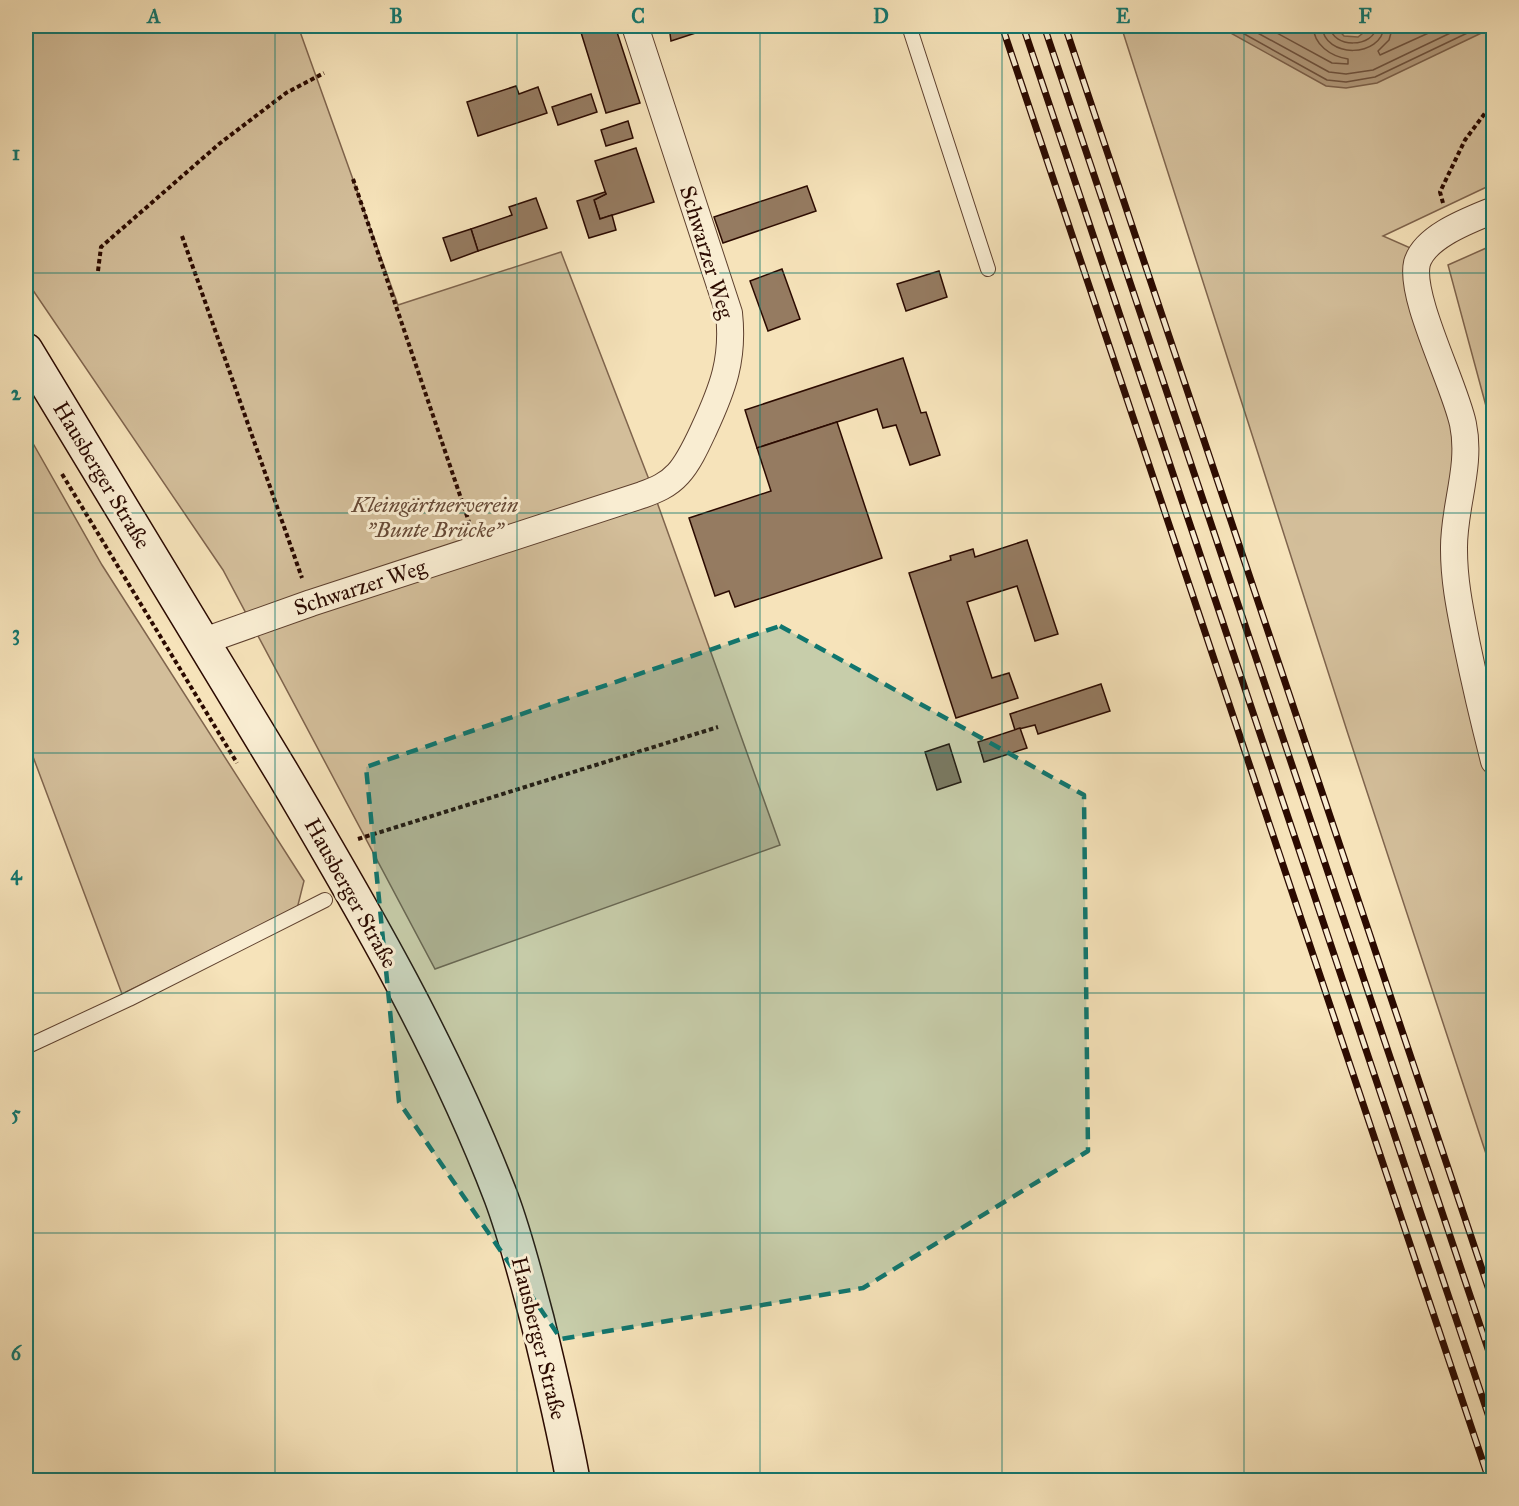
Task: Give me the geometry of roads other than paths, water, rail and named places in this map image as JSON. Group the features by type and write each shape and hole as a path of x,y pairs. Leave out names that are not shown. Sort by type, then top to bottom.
{"main road":[{"name":"Hausberger Straße","path":"26,350 204,641 327,849 436,1047 478,1139 525,1275 548,1362 573,1480"}],"street":[{"name":"Schwarzer Weg","path":"204,641 311,603 612,506 663,487 680,473 697,444 720,393 729,362 732,336 729,313 635,26"},
{"path":"1486,213 1448,230 1422,253 1417,264 1416,281 1420,300 1457,399 1467,446 1456,524 1454,564 1457,597 1494,760"}],"lane":[{"path":"909,26 988,269"},
{"path":"26,1047 129,999 325,900"}],"water":[{"path":"1218,26 1335,26 1344,36 1358,37 1372,26 1494,27 1377,83 1346,88 1326,86"}],"railway":[{"path":"1002,26 1489,1480"},
{"path":"1023,26 1494,1432"},
{"path":"1044,26 1494,1367"},
{"path":"1065,26 1494,1305"}],"park label":[{"name":"Kleingärtnerverein \"Bunte Brücke\"","path":"435,516"}]}
